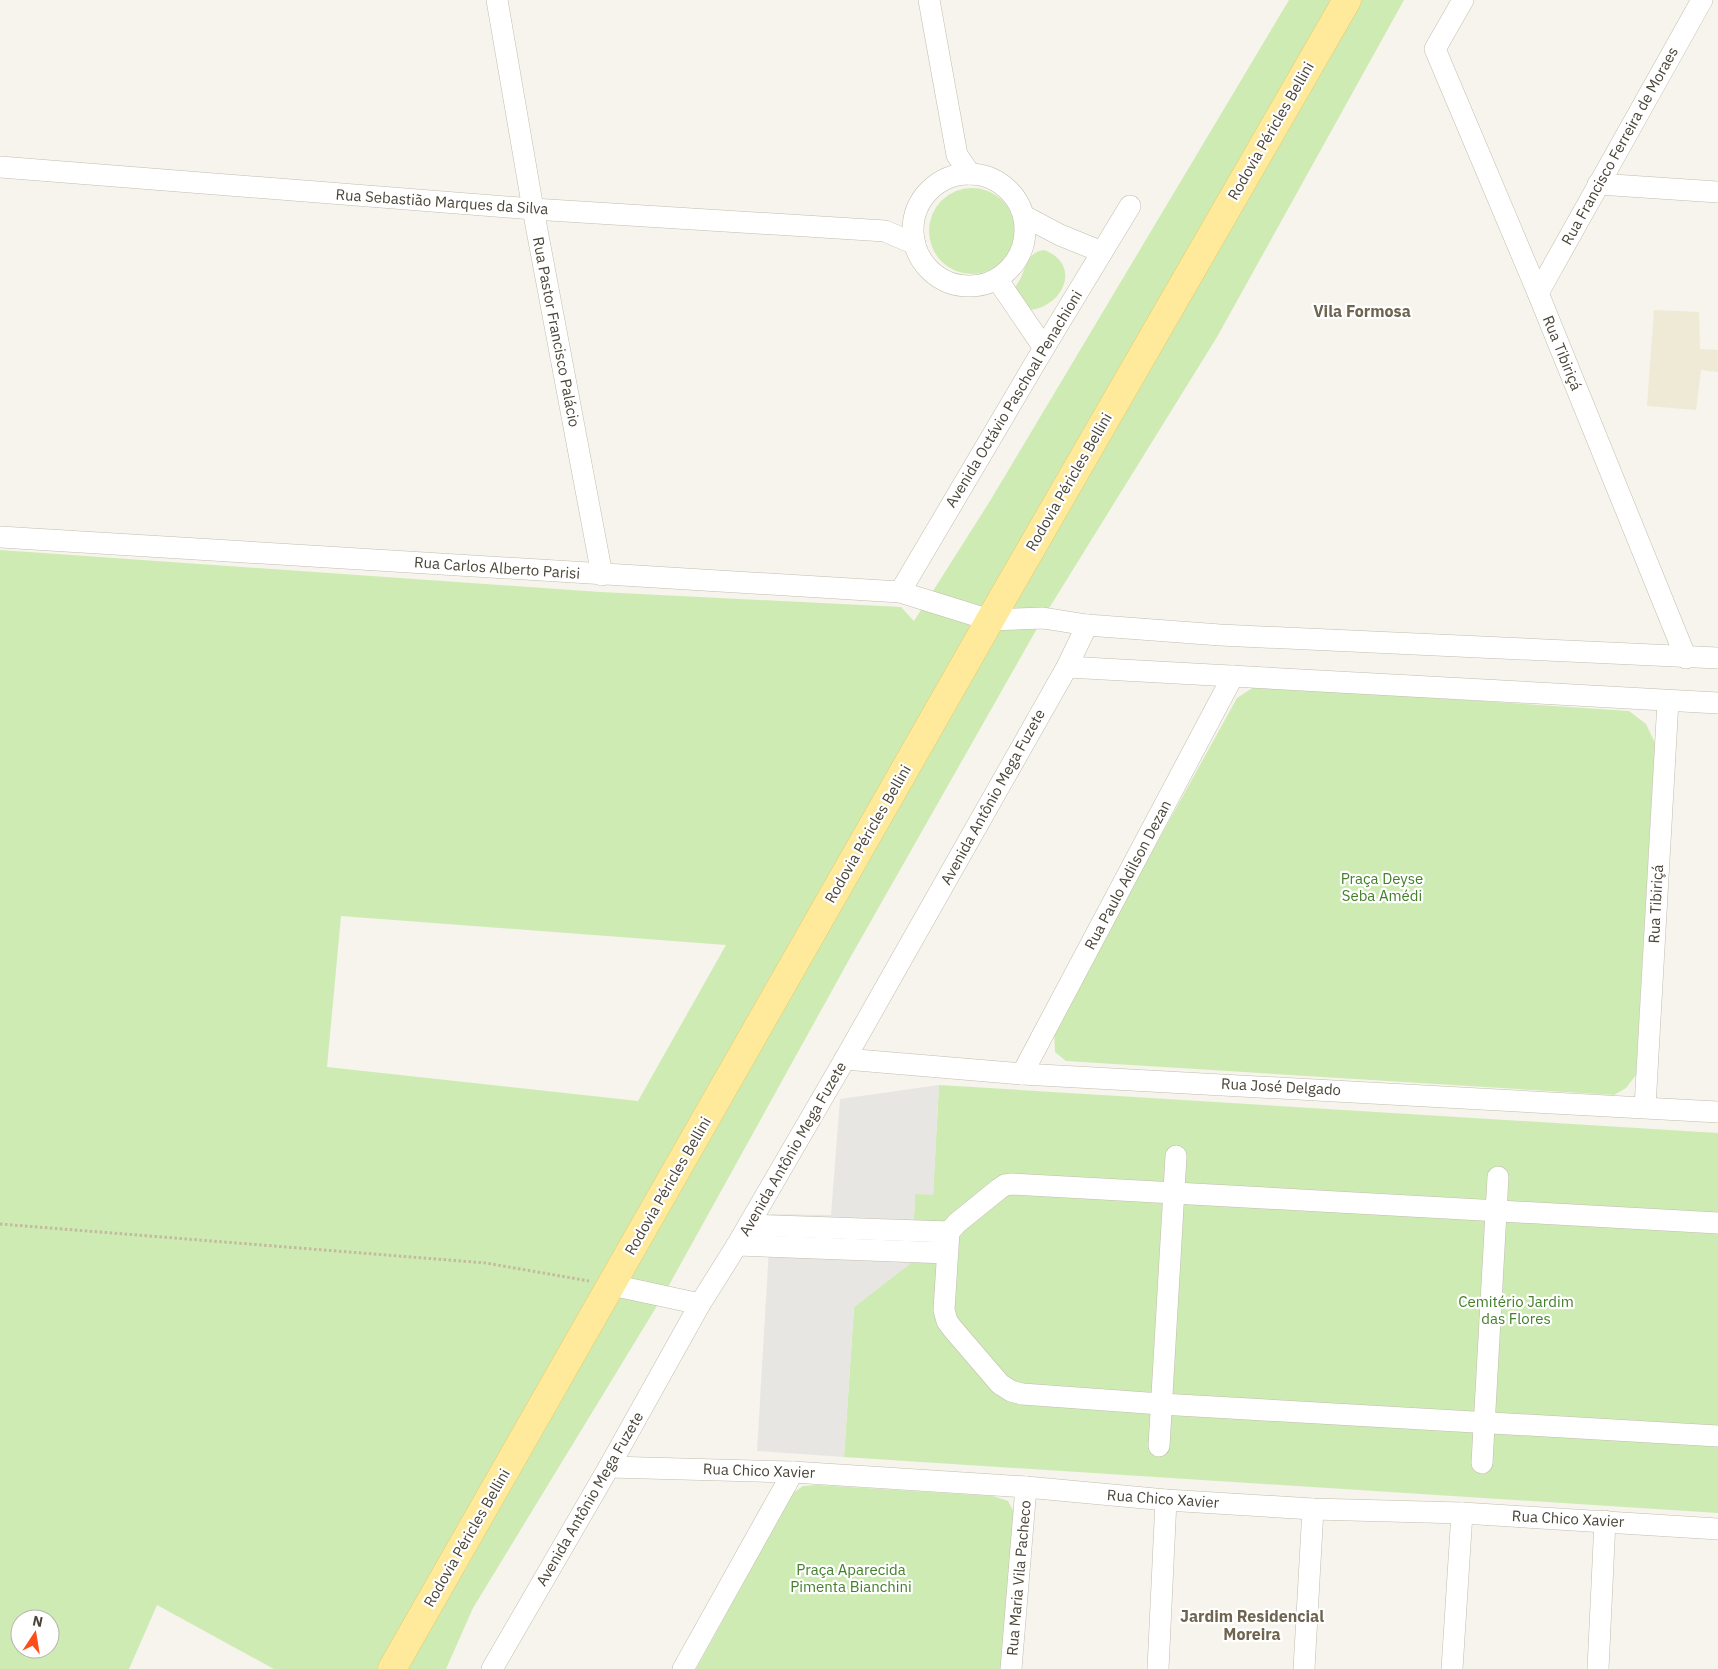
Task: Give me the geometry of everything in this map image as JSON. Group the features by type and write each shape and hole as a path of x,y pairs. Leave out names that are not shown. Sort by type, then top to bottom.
{"main road":[{"name":"Rodovia Péricles Bellini","path":"392,1669 990,620 1347,0"}],"street":[{"name":"Rua Pastor Francisco Palácio","path":"497,0 533,209 602,575"},
{"path":"929,0 956,155 970,174"},
{"name":"Rua Tibiriçá","path":"1462,0 1435,49 1538,293 1686,658"},
{"name":"Rua Francisco Ferreira de Moraes","path":"1538,293 1702,0"},
{"path":"947,178 956,155"},
{"name":"Rua Sebastião Marques da Silva","path":"0,168 533,209 885,231 915,244"},
{"path":"970,174 994,179 1013,195 1024,216 1026,234 1021,252 1011,268 997,279 978,286 957,285 938,277 923,263 915,244 914,218 918,205 926,194 947,178 970,174"},
{"path":"1598,184 1718,192"},
{"name":"Avenida Octávio Paschoal Penachioni","path":"900,592 1130,206"},
{"path":"1024,216 1060,236 1102,252"},
{"name":"Rua Sebastião Marques da Silva","path":"885,231 914,218"},
{"path":"997,279 1044,348"},
{"name":"Rua Carlos Alberto Parisi","path":"0,537 900,592 990,620 1043,618 1087,625 1220,635 1718,658"},
{"name":"Avenida Antônio Mega Fuzete","path":"492,1669 609,1467 700,1304 749,1225 845,1059 1066,667 1087,625"},
{"path":"1066,667 1718,703"},
{"name":"Rua Paulo Adilson Dezan","path":"1022,1074 1233,676"},
{"name":"Rua Tibiriçá","path":"1646,1107 1668,701"},
{"name":"Rua José Delgado","path":"845,1059 1022,1074 1718,1112"},
{"path":"1159,1446 1176,1156"},
{"path":"1482,1463 1498,1177"},
{"path":"1718,1223 1012,1184 1005,1185 957,1223 950,1232 944,1310 947,1321 1000,1384 1011,1391 1022,1394 1161,1404 1718,1436"},
{"path":"749,1225 950,1232"},
{"path":"737,1245 947,1253"},
{"path":"612,1285 700,1304"},
{"name":"Rua Chico Xavier","path":"609,1467 793,1472 1026,1487 1166,1500 1313,1509 1462,1513 1718,1529"},
{"path":"683,1669 793,1472"},
{"name":"Rua Maria Vila Pacheco","path":"1011,1669 1026,1487"},
{"path":"1158,1669 1166,1500"},
{"path":"1304,1669 1313,1509"},
{"path":"1452,1669 1462,1513"},
{"path":"1598,1669 1605,1521"}],"path":[{"path":"0,1224 486,1263 612,1285"}],"shaded area":[{"path":"1654,310 1699,312 1700,349 1718,350 1718,372 1701,370 1696,410 1647,406"},
{"path":"939,1085 933,1195 915,1194 912,1262 854,1307 844,1457 757,1451 771,1214 831,1215 840,1099"}],"green space":[{"path":"1289,0 1404,0 1217,337 1043,618 850,958 663,1296 473,1608 446,1669 274,1669 157,1605 129,1669 0,1669 0,550 600,592 901,607 914,621 990,501","holes":["341,916 726,945 638,1101 327,1067"]},
{"path":"972,188 988,191 996,195 1008,207 1012,215 1015,231 1012,247 1008,255 996,267 988,271 972,274 956,271 948,267 936,255 932,247 929,231 932,215 936,207 948,195 956,191"},
{"path":"1044,250 1056,256 1063,265 1065,274 1064,284 1052,301 1042,307 1030,310 1015,287 1032,255"},
{"name":"Praça Deyse Seba Amédi","path":"1254,687 1629,711 1646,724 1655,743 1636,1075 1626,1088 1614,1095 1066,1061 1055,1052 1054,1029 1237,698"},
{"name":"Cemitério Jardim das Flores","path":"939,1085 1718,1133 1718,1513 844,1457 854,1307 912,1262 915,1194 933,1194"},
{"name":"Praça Aparecida Pimenta Bianchini","path":"817,1485 993,1496 1008,1501 1014,1512 1001,1669 696,1669 793,1493 803,1486"}],"district":[{"name":"Vila Formosa","path":"1362,311"},
{"name":"Jardim Residencial Moreira","path":"1252,1625"}]}
